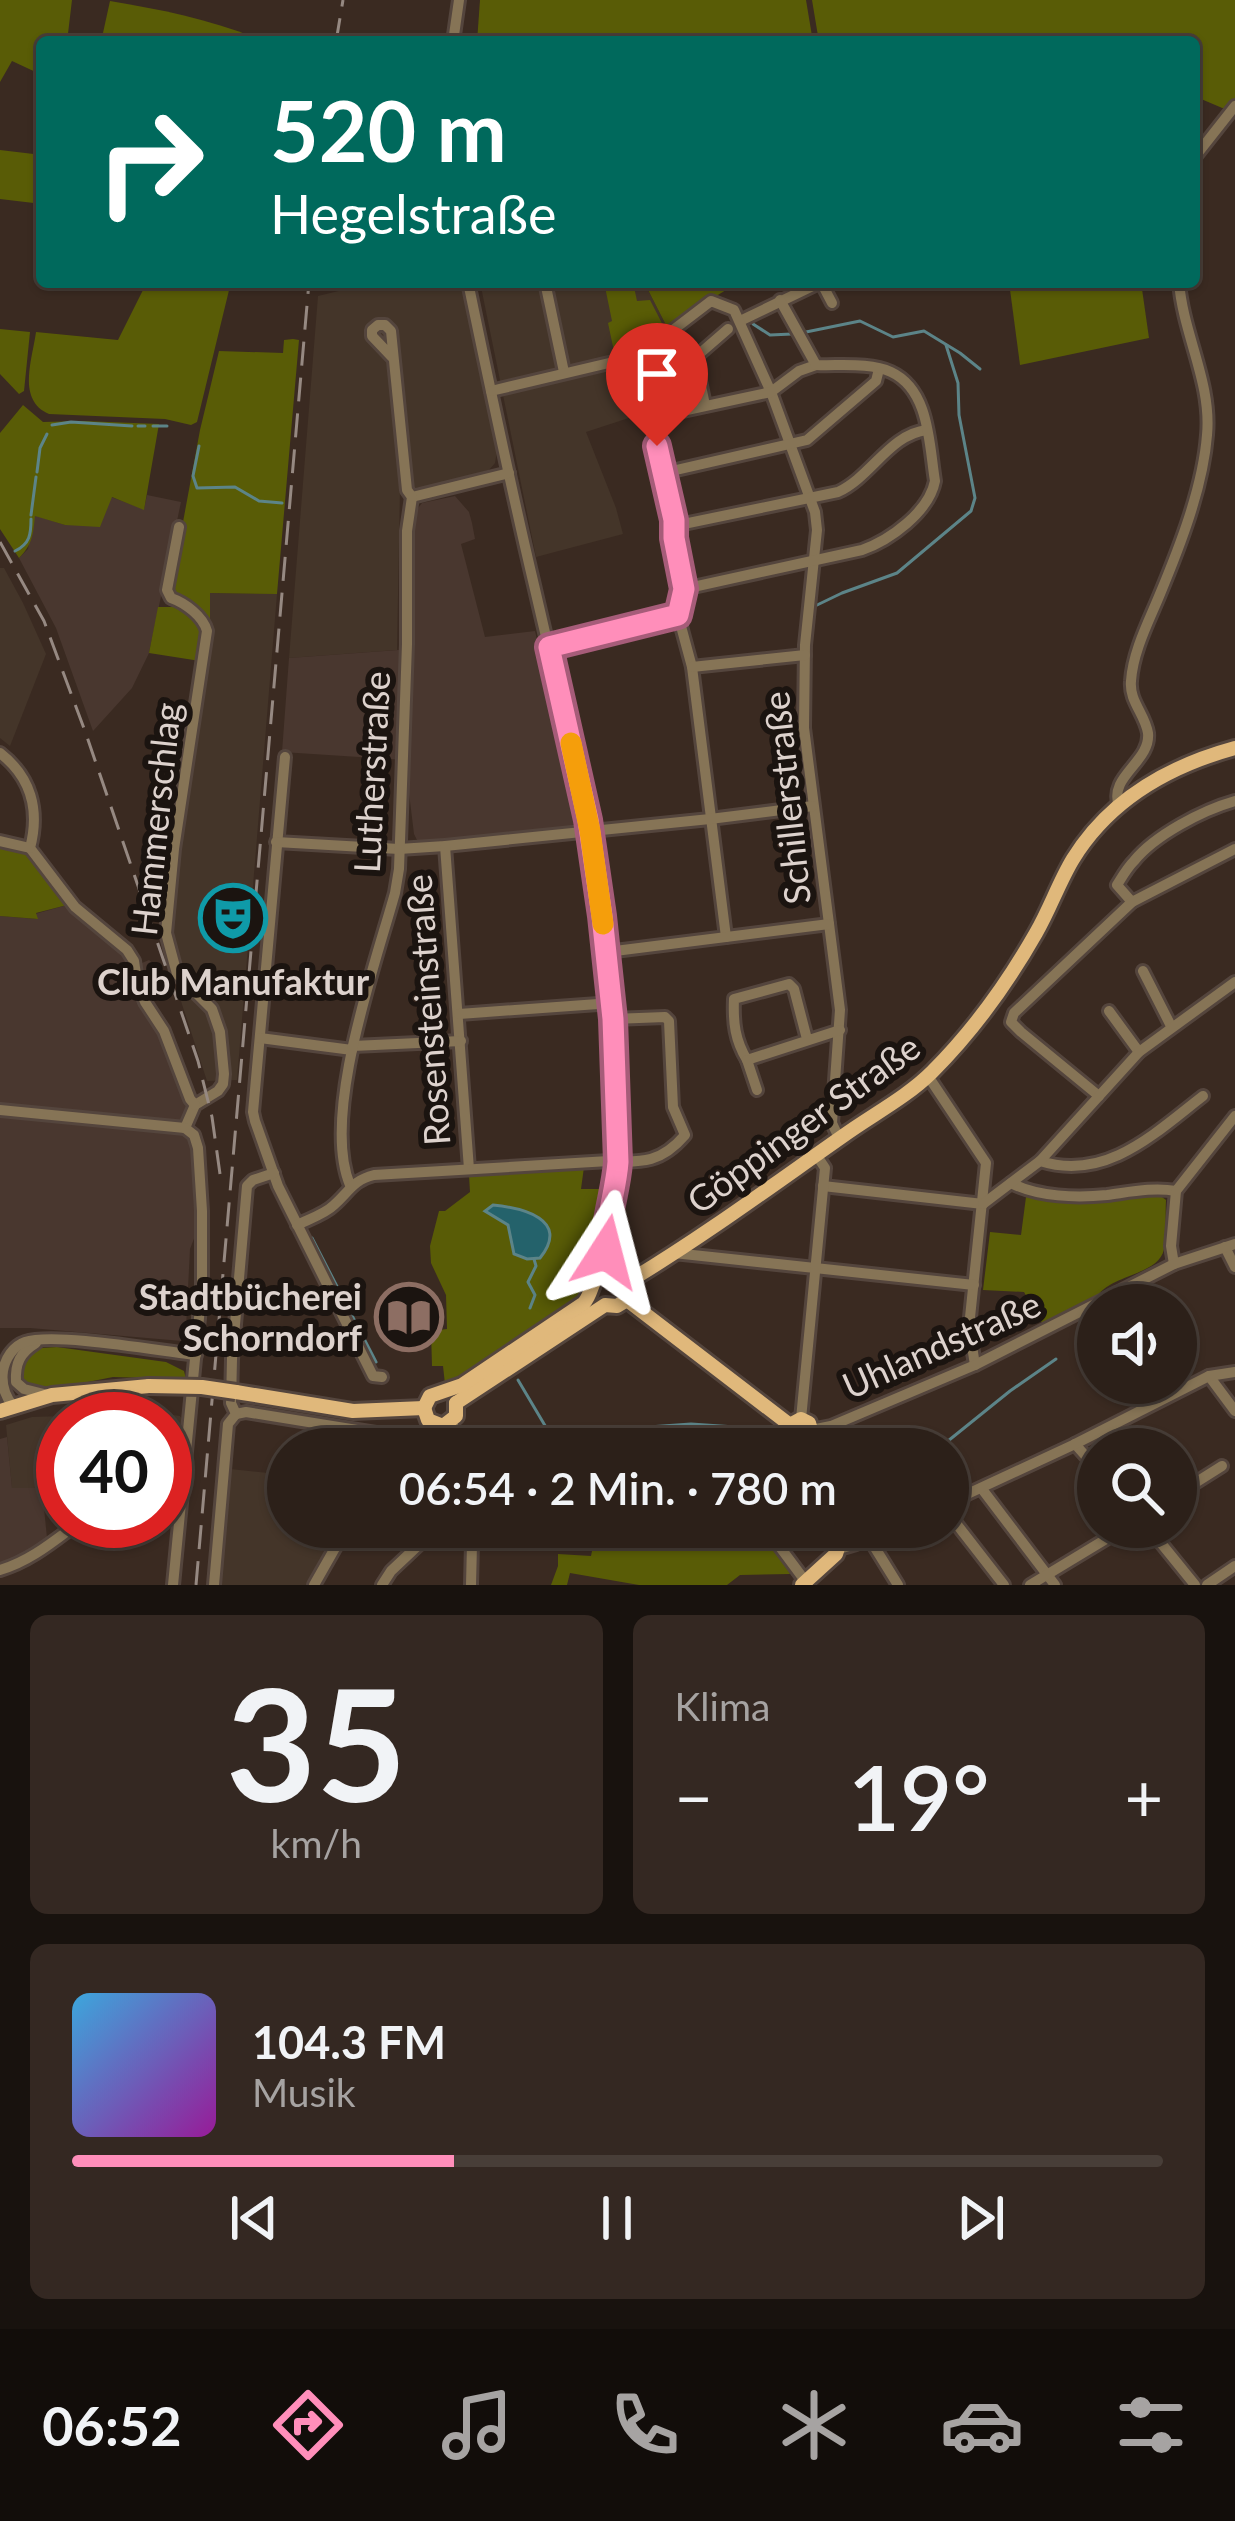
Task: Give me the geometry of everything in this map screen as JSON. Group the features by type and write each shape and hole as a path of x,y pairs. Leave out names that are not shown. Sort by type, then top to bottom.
{"main road":[{"name":"Göppinger Straße","path":"631,1280 928,1076 995,1001 1085,842 1143,786 1204,756 1235,748"},
{"path":"450,1398 462,1385 584,1303 595,1278 608,1268 620,1269 631,1280 627,1300 616,1306 605,1305 593,1289"},
{"path":"627,1300 793,1428"},
{"path":"450,1398 457,1409 452,1421 443,1426 428,1420 424,1408 430,1396 450,1398 605,1305"},
{"path":"89,1392 148,1386 202,1388 353,1411 424,1408"},
{"path":"4,1412 36,1401"},
{"path":"4,1412 36,1404"},
{"path":"804,1583 838,1549"}],"street":[{"path":"454,36 459,0"},
{"path":"1200,150 1235,106"},
{"path":"469,288 590,831 613,1019 618,1162 605,1233 608,1268"},
{"path":"546,288 564,372"},
{"path":"626,366 712,301 734,310 740,321 807,288"},
{"path":"824,288 832,303"},
{"path":"1119,806 1120,782 1147,744 1148,734 1133,698 1131,677 1182,537 1208,433 1208,408 1186,331 1180,288"},
{"path":"780,300 816,365"},
{"name":"Schillerstraße","path":"740,321 792,445 817,520 804,728 836,965 840,1030 832,1123 839,1138"},
{"path":"705,405 698,355 728,329"},
{"name":"Lutherstraße","path":"350,1185 344,1171 345,1086 395,892 398,849 407,531 412,496 407,490 392,357"},
{"path":"491,391 609,363 626,366 635,375 644,412 650,418 674,526 684,589 678,615 692,668 726,937"},
{"path":"650,418 771,392 799,371 816,365 880,369 897,375 914,389 927,430 935,481 931,498 881,543 684,589"},
{"path":"663,473 807,440 876,381 880,369"},
{"path":"674,526 847,488 907,434 927,430"},
{"path":"412,496 509,473"},
{"name":"Hammerschlag","path":"179,527 167,590 198,616 207,631 166,933 176,974 212,1010 220,1032 224,1074 218,1091 195,1105"},
{"path":"549,647 678,615"},
{"path":"692,668 805,655"},
{"path":"0,753 28,784 35,820 30,848"},
{"path":"285,758 253,1112 297,1225 377,1376"},
{"path":"1132,902 1117,886 1133,861 1153,842 1235,801"},
{"path":"277,842 398,849 445,846 813,806"},
{"path":"0,841 30,848 76,907 127,950 195,1105 184,1128"},
{"name":"Rosensteinstraße","path":"445,846 469,1169"},
{"path":"1099,1096 1011,1022 1014,1012 1132,902 1235,848"},
{"path":"607,952 829,924"},
{"path":"1143,971 1171,1026"},
{"path":"823,1186 983,1204 1040,1161 1139,1052 1235,982"},
{"path":"758,1090 737,1044 734,999 789,984 807,1039"},
{"path":"459,1014 612,1003"},
{"path":"1109,1011 1139,1052"},
{"path":"297,1225 332,1208 350,1185 374,1175 647,1162 675,1146 685,1135 673,1107 669,1021 665,1017 613,1019"},
{"path":"747,1060 840,1030"},
{"path":"260,1038 352,1048 461,1042"},
{"path":"928,1076 986,1163 969,1327 975,1366"},
{"path":"1040,1161 1072,1165 1116,1158 1203,1096"},
{"path":"0,1110 184,1128 196,1140 202,1287 192,1392"},
{"path":"1174,1264 1176,1190 1235,1116"},
{"path":"800,1428 823,1186 811,1160"},
{"path":"236,1414 231,1403 232,1359 247,1186 274,1173"},
{"path":"1011,1183 1036,1192 1094,1196 1176,1190"},
{"name":"Uhlandstraße","path":"822,1428 975,1366 1174,1264 1230,1246 1235,1268"},
{"path":"674,1253 974,1285"},
{"path":"4,1412 6,1360 23,1342 53,1339 196,1355"},
{"path":"4,1412 18,1396 16,1362 41,1340"},
{"path":"969,1494 1209,1376 1235,1372"},
{"path":"1209,1376 1235,1411"},
{"path":"16,1382 36,1394"},
{"path":"214,1585 228,1424 236,1414 345,1428"},
{"path":"452,1421 454,1428"},
{"path":"432,1428 433,1424"},
{"path":"1197,1482 1222,1466"},
{"path":"982,1489 1051,1579"},
{"path":"969,1540 1004,1585"},
{"path":"0,1570 43,1548"},
{"path":"172,1585 175,1548"},
{"path":"314,1585 335,1548"},
{"path":"382,1585 416,1548"},
{"path":"471,1585 472,1548"},
{"path":"779,1548 804,1583"},
{"path":"875,1548 898,1585"},
{"path":"1030,1585 1051,1579 1096,1548"},
{"path":"1165,1548 1195,1585"},
{"path":"1207,1585 1235,1566"}],"shaded area":[{"path":"0,0 72,0 68,36 36,36 36,72 12,61 0,82"},
{"path":"480,0 806,0 812,36 477,36"},
{"path":"812,0 1235,0 1235,101 1227,110 1200,99 1200,36 818,36"},
{"path":"110,1 251,36 102,36"},
{"path":"0,150 36,154 36,203 0,199"},
{"path":"144,288 230,288 197,422 191,425 165,419 49,414 39,408 29,379 36,332 118,340"},
{"path":"351,288 463,288 497,451 489,470 427,487 400,489 397,650 289,658 318,296"},
{"path":"481,288 647,288 668,329 636,363 638,415 586,432 623,534 536,557"},
{"path":"605,288 634,288 637,301 650,300 667,333 626,360 615,356 608,323 612,321"},
{"path":"647,288 729,288 698,302 668,329"},
{"path":"1010,288 1142,288 1149,338 1020,365"},
{"path":"0,329 30,332 24,391 19,394 0,374"},
{"path":"284,340 299,340 277,594 210,593 210,627 171,587 219,351 283,353"},
{"path":"23,405 43,422 159,424 144,510 112,497 100,527 65,525 35,516 30,543 19,558 0,529 0,433"},
{"path":"147,495 181,502 149,653 132,688 93,731 56,628 19,558 28,549 34,515 65,525 111,497 144,509"},
{"path":"455,496 472,523 475,539 461,544 485,637 535,631 579,818 571,827 424,844 414,834 405,760 282,752 289,658 412,649 415,512 422,503"},
{"path":"0,568 23,603 46,654 10,746 0,738"},
{"path":"210,593 277,594 237,1080 207,1081 167,958 210,627"},
{"path":"158,607 183,607 203,630 200,661 149,653"},
{"path":"0,848 35,860 67,905 36,913 38,919 0,916"},
{"path":"67,905 122,952 130,968 149,960 158,968 165,991 150,1001 190,1090 195,1236 182,1341 0,1328 0,916 37,919 35,914"},
{"path":"584,1167 581,1189 605,1189 587,1284 518,1340 445,1384 443,1366 432,1366 431,1331 447,1329 446,1295 431,1263 439,1211 470,1192 469,1175"},
{"path":"1158,1194 1166,1200 1165,1243 1160,1258 1145,1269 1112,1284 1077,1284 1077,1307 1044,1326 1024,1292 983,1290 990,1232 1021,1235 1026,1197 1073,1200"},
{"path":"42,1348 166,1362 184,1371 186,1379 113,1377 47,1390 28,1386 21,1375 26,1357"},
{"path":"36,1417 36,1489 12,1489 6,1425"},
{"path":"7,1437 12,1488 36,1488 36,1545 0,1565 0,1439"},
{"path":"221,1468 267,1473 267,1548 330,1548 312,1585 212,1585"},
{"path":"593,1548 776,1548 790,1574 740,1575 727,1585 639,1585 570,1573 567,1585 551,1585 558,1554 591,1556"}],"water":[{"path":"493,1205 529,1213 546,1225 548,1245 540,1258 514,1254 508,1225 485,1211"}],"waterway":[{"path":"806,332 860,321 893,337 924,331 980,369"},
{"path":"753,324 770,335 792,334"},
{"path":"815,606 897,573 971,511 975,498 959,415 958,383 946,345"},
{"path":"52,425 132,426"},
{"path":"138,426 145,426"},
{"path":"153,426 167,426"},
{"path":"37,472 47,434"},
{"path":"199,446 193,476 197,488 235,487 259,501 282,503"},
{"path":"31,515 36,477"},
{"path":"15,551 29,538 31,519"},
{"path":"312,1238 376,1362"},
{"path":"530,1308 535,1295 528,1282 536,1266 534,1259"},
{"path":"964,1428 1056,1359"},
{"path":"518,1380 550,1434 691,1424 735,1427"}],"railway":[{"path":"337,36 343,0"},
{"path":"196,1585 308,288"},
{"path":"0,542 44,621 85,731 198,1061 220,1174"}],"slow traffic":[{"path":"571,743 603,924"}],"place":[{"name":"Club Manufaktur","path":"233,918"},
{"name":"Stadtbücherei Schorndorf","path":"409,1317"}],"route":[{"path":"606,1252 618,1162 611,990 590,831 549,647 678,615 684,589 657,446"}]}
